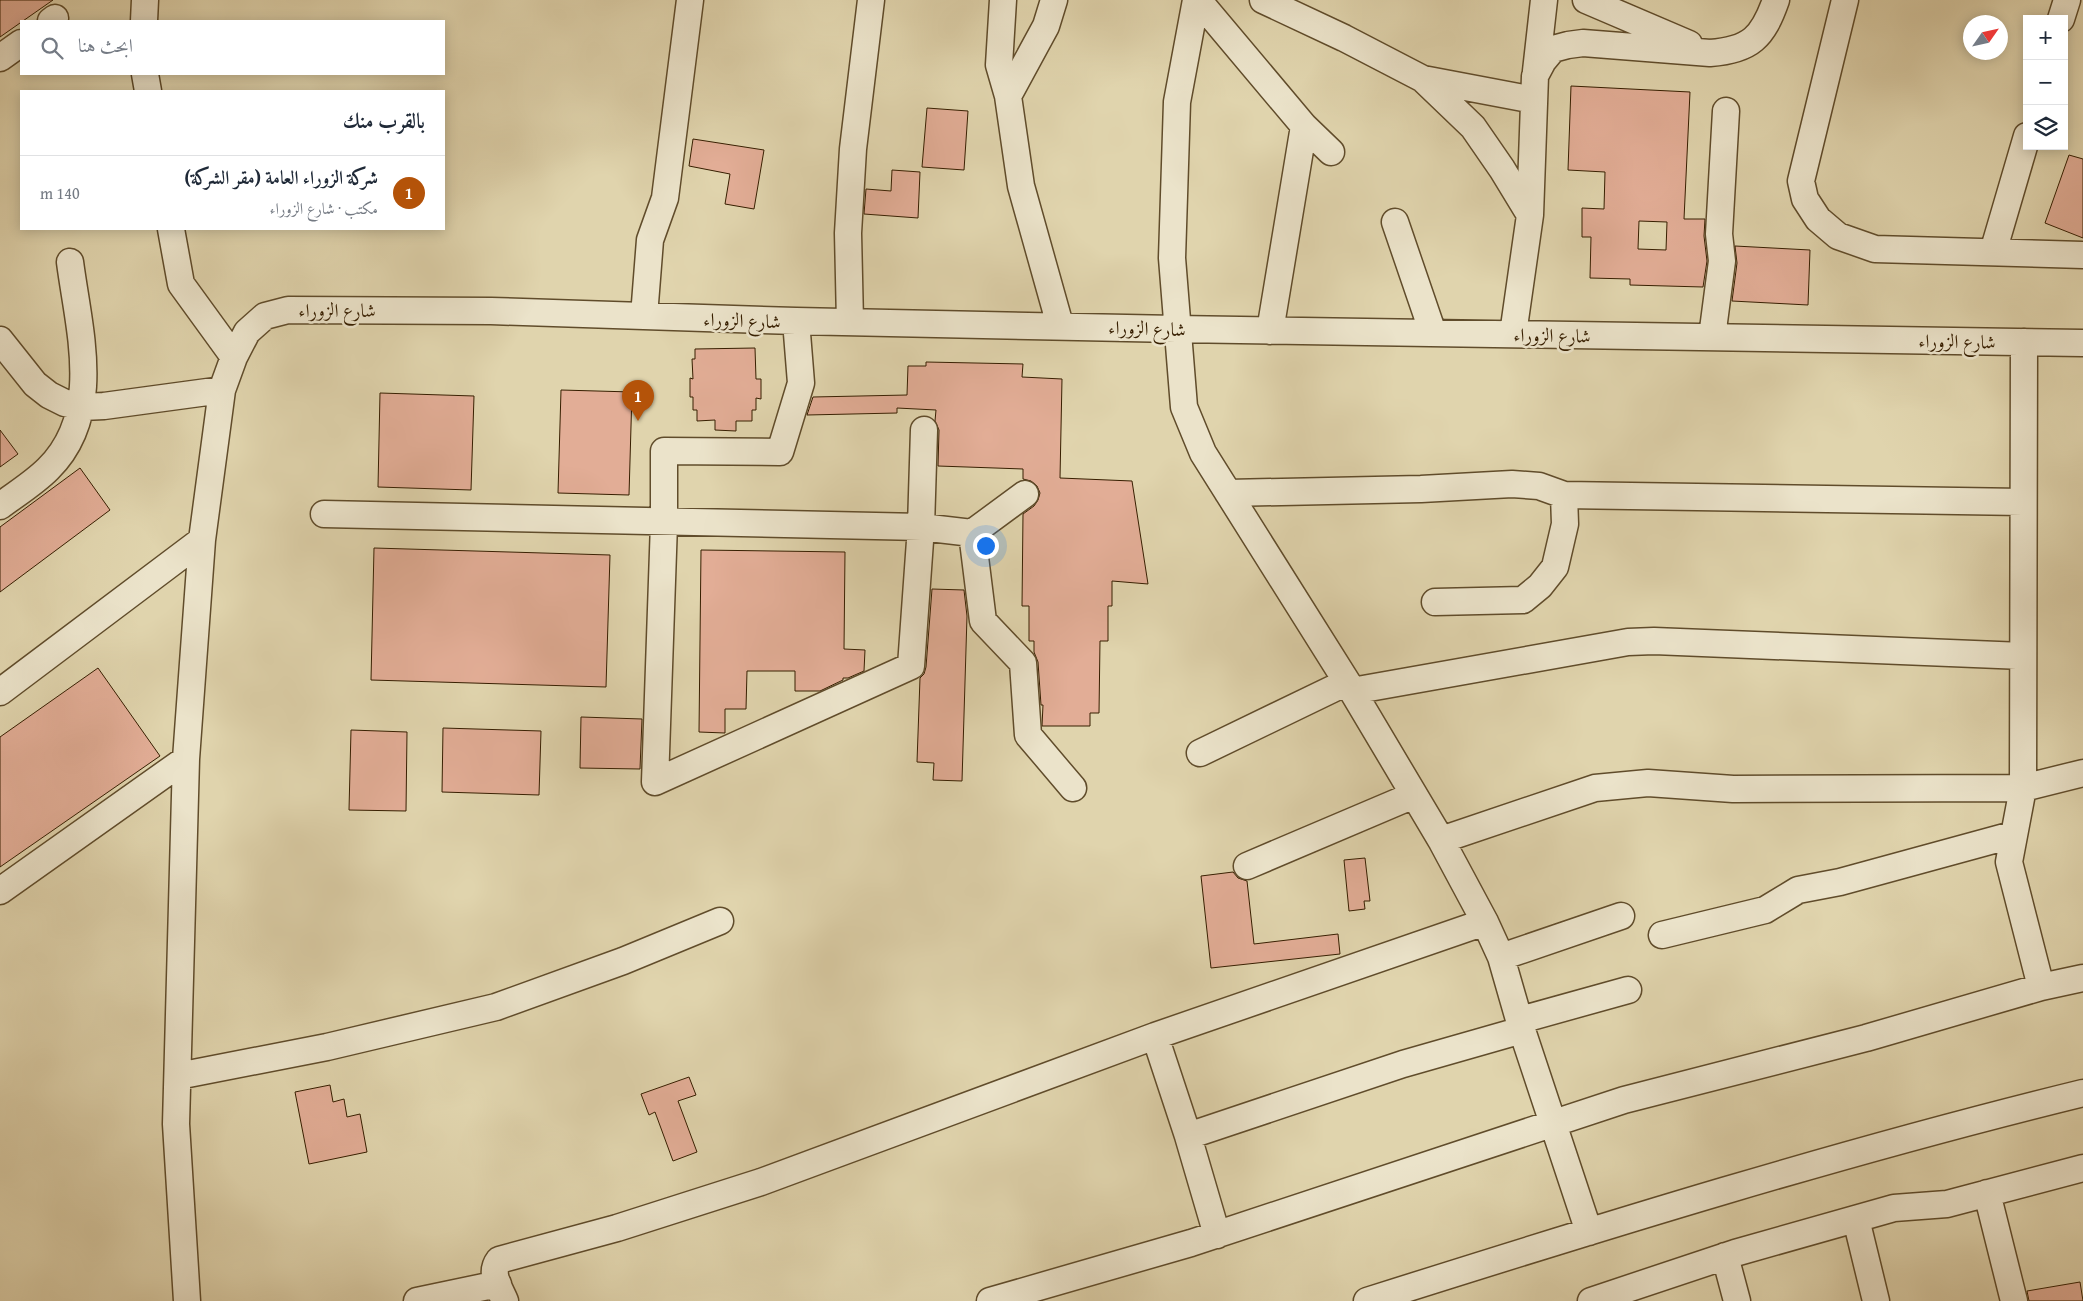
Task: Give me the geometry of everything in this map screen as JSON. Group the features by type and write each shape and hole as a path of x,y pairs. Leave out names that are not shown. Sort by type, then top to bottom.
{"street":[{"path":"144,20 145,0"},
{"path":"644,316 650,240 665,198 690,0"},
{"path":"850,322 848,233 853,149 871,0"},
{"path":"1002,0 999,65 1008,96 1021,186 1060,326"},
{"path":"1008,96 1046,26 1054,0"},
{"path":"1197,0 1304,126 1331,152"},
{"path":"1197,0 1177,102 1172,258 1176,329 1184,407 1203,453 1349,686 1441,840 1485,922 1501,956 1521,1025 1589,1232"},
{"path":"1263,0 1344,38 1423,80 1474,127 1530,215"},
{"path":"1514,334 1530,215 1535,88 1544,0"},
{"path":"1586,0 1710,53"},
{"path":"1535,88 1543,61 1553,49 1568,44 1583,42 1710,53 1727,52 1754,40 1765,29 1776,0"},
{"path":"1845,0 1801,181 1805,199 1818,219 1838,236 1875,249 2083,254"},
{"path":"2062,15 2067,0"},
{"path":"0,58 20,44"},
{"path":"144,75 148,90"},
{"path":"1423,80 1535,88"},
{"path":"1712,337 1722,261 1719,234 1726,111"},
{"path":"1270,330 1304,126"},
{"path":"1993,252 2023,150"},
{"path":"1394,222 1433,333"},
{"path":"171,230 181,284 234,357"},
{"path":"0,506 48,469 60,456 73,432 82,407 84,369 70,262"},
{"name":"شارع الزوراء","path":"187,1301 176,1124 186,759 202,540 222,390 234,357 247,332 265,316 288,310 491,311 796,321 1176,329 2083,343"},
{"path":"796,321 801,382 780,452 664,451 664,523 655,782 911,666 921,527 924,430"},
{"path":"0,340 34,384 57,399 82,407 104,406 222,390"},
{"path":"2024,342 2023,788 2012,836 2009,862 2041,987"},
{"path":"1228,493 1421,489 1512,484 1539,486 1564,495 2023,502"},
{"path":"324,514 664,523 921,527 972,533 1025,494"},
{"path":"1435,602 1523,600 1540,586 1555,567 1565,524 1564,495"},
{"path":"972,533 983,621 1023,663 1028,735 1073,788"},
{"path":"0,692 202,540"},
{"path":"1200,753 1349,686 1637,641 2023,656"},
{"path":"0,891 186,759"},
{"path":"1441,840 1595,788 1648,783 1732,789 2023,788 2083,773"},
{"path":"1247,866 1414,795"},
{"path":"1662,935 1766,910 1798,890 1840,882 2012,836"},
{"path":"1501,956 1621,916"},
{"path":"178,1076 328,1047 496,1007 623,960 720,921"},
{"path":"417,1301 502,1293 493,1273 499,1260 617,1228 761,1182 1155,1036 1485,922"},
{"path":"990,1301 1217,1235 1624,1100 1866,1038 2041,987 2083,978"},
{"path":"1188,1136 1628,990"},
{"path":"1155,1036 1188,1136 1217,1235"},
{"path":"1367,1301 1826,1160 2083,1092"},
{"path":"1604,1299 1725,1256 1894,1208 1946,1204 2083,1168"},
{"path":"1987,1193 2014,1301"},
{"path":"1856,1219 1876,1301"},
{"path":"1725,1256 1737,1301"}],"building":[{"path":"0,0 53,0 24,20 20,20 20,23 0,37"},
{"path":"1571,86 1690,92 1684,219 1705,219 1704,236 1707,261 1703,287 1630,285 1630,279 1590,278 1591,237 1582,237 1582,208 1604,209 1605,172 1568,170","holes":["1639,221 1667,222 1666,250 1638,249"]},
{"path":"927,108 968,111 964,170 922,167"},
{"path":"693,139 764,150 754,209 725,204 730,174 689,166"},
{"path":"2069,155 2083,159 2083,238 2045,223"},
{"path":"892,170 920,172 918,218 864,214 866,189 891,191"},
{"path":"1735,246 1810,250 1808,305 1732,301 1737,263"},
{"path":"755,348 756,379 761,379 761,399 756,398 756,410 752,410 752,421 736,421 736,431 715,430 715,420 697,421 697,410 693,410 693,397 690,397 690,378 693,379 692,359 695,359 695,349"},
{"path":"926,362 1023,364 1022,377 1062,379 1060,478 1132,481 1148,584 1112,581 1112,606 1108,606 1108,641 1100,641 1099,713 1090,713 1090,726 1042,726 1043,705 1041,705 1038,662 1034,652 1034,641 1029,641 1029,606 1022,606 1023,514 1034,506 1040,493 1037,486 1031,481 1023,479 1023,469 938,466 939,430 935,421 936,410 897,408 897,413 807,415 813,397 907,395 908,366 926,366"},
{"path":"561,390 632,392 629,495 558,493"},
{"path":"380,393 474,396 471,490 378,487"},
{"path":"0,430 18,454 0,467"},
{"path":"80,468 110,510 0,592 0,527"},
{"path":"374,548 610,555 606,687 371,680"},
{"path":"701,550 845,552 844,649 865,650 864,671 848,678 843,678 843,680 820,691 795,691 795,671 747,671 746,709 725,709 725,733 699,732"},
{"path":"932,589 964,590 967,616 962,781 933,780 934,763 917,762 920,678 924,674 926,667"},
{"path":"98,668 160,756 0,867 0,737"},
{"path":"581,717 642,719 640,769 580,768"},
{"path":"443,728 541,731 539,795 442,792"},
{"path":"351,730 407,732 406,811 349,810"},
{"path":"1365,858 1370,901 1364,901 1365,909 1349,911 1344,860"},
{"path":"1233,872 1238,878 1247,881 1254,944 1338,934 1340,954 1211,968 1201,876"},
{"path":"689,1077 696,1095 678,1101 697,1152 673,1161 655,1112 649,1115 641,1094"},
{"path":"330,1085 333,1102 344,1099 347,1117 360,1114 367,1152 309,1164 295,1092"},
{"path":"2080,1282 2083,1301 2029,1301 2027,1291"}],"place":[{"name":"شركة الزوراء العامة (مقر الشركة)","path":"638,421"}]}
